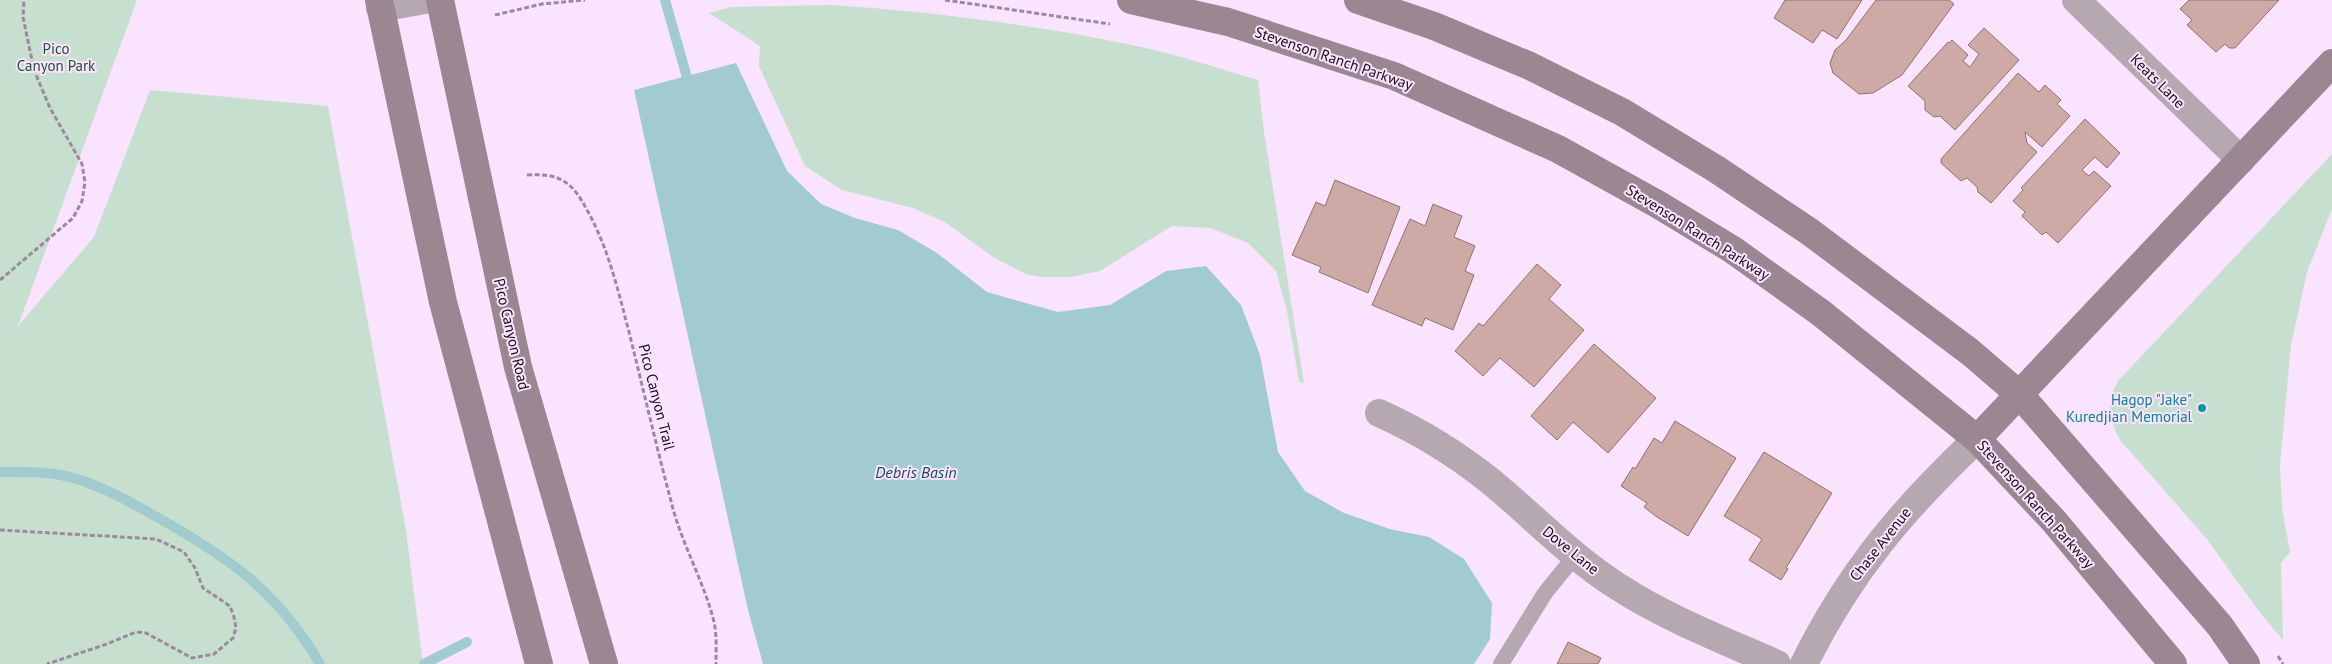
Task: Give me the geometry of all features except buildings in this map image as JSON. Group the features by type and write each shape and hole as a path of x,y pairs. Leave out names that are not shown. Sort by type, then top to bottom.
{"main road":[{"name":"Pico Canyon Road","path":"440,0 518,367 604,664"},
{"name":"Stevenson Ranch Parkway","path":"1131,0 1228,22 1394,76 1558,149 1659,204 1733,250 1820,313 1978,439 2054,521 2173,664"},
{"path":"1358,0 1434,26 1530,66 1622,112 1716,169 1810,232 1970,352 2020,395 2220,626 2246,664"},
{"path":"379,4 443,302 539,664"},
{"path":"1978,439 2332,63"}],"street":[{"path":"379,4 425,0"},
{"name":"Keats Lane","path":"2076,0 2241,160"},
{"name":"Dove Lane","path":"1380,413 1415,430 1449,450 1489,480 1575,556 1617,586 1658,610 1777,664"},
{"name":"Chase Avenue","path":"1804,664 1822,627 1853,578 1895,522 1930,484 1978,439"}],"lane":[{"path":"1501,664 1545,593 1575,556"}],"path":[{"path":"0,280 73,218 82,200 85,182 82,164 50,108 34,70 24,17 24,0"},
{"path":"496,15 542,4 585,0"},
{"path":"945,0 1114,25"},
{"name":"Pico Canyon Trail","path":"527,175 546,174 556,176 567,183 587,209 601,240 624,312 671,502 715,625 716,664"},
{"path":"0,530 156,539 184,552 195,568 203,588 230,606 234,617 236,628 233,638 214,654 192,658 146,633 136,632 47,664"}],"green space":[{"name":"Pico Canyon Park","path":"0,0 137,0 18,326 94,237 150,90 328,106 406,530 423,664 0,664"},
{"path":"832,5 909,11 1099,38 1198,62 1258,80 1264,132 1304,383 1299,382 1287,311 1276,271 1248,243 1210,228 1172,226 1100,271 1070,277 1040,277 1026,274 993,257 945,222 913,208 842,190 805,166 759,66 760,46 709,13 731,7"},
{"path":"2332,154 2332,209 2307,272 2291,345 2280,465 2282,508 2290,552 2281,563 2283,640 2261,614 2206,538 2120,440 2111,418 2110,404 2118,381"}],"water":[{"name":"Debris Basin","path":"736,63 787,171 821,204 855,218 898,230 937,253 987,292 1058,312 1110,305 1166,271 1206,266 1241,305 1260,355 1278,452 1305,491 1344,513 1390,529 1429,537 1464,559 1492,603 1490,639 1474,664 763,664 748,610 634,90"}],"waterway":[{"path":"665,0 690,88"},
{"path":"0,472 30,472 74,478 121,497 181,531 228,561 268,595 304,638 320,664"},
{"path":"424,664 467,642"}],"place":[{"name":"Hagop \"Jake\" Kuredjian Memorial","path":"2202,408"}]}
